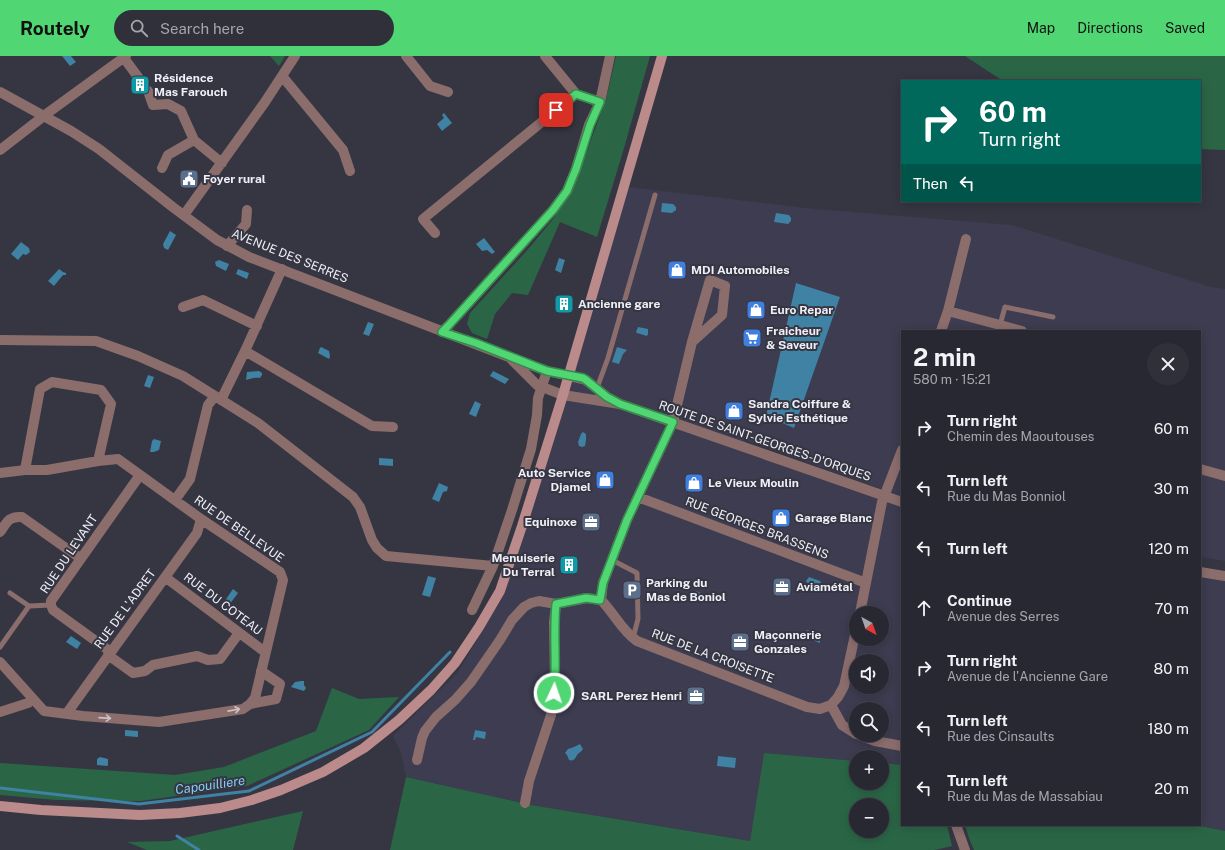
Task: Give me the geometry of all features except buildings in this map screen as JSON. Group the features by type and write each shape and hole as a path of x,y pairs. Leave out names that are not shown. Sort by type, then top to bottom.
{"main road":[{"path":"0,806 41,810 140,815 180,813 220,808 252,800 322,772 364,748 431,690 455,663 479,627 500,591 563,395 662,56"}],"street":[{"path":"184,215 265,102 295,56"},
{"path":"406,56 430,86 448,92"},
{"path":"545,56 576,94 600,102"},
{"path":"442,332 553,210 567,191 590,125 600,102 610,56"},
{"path":"0,150 43,116 125,57 138,77"},
{"path":"282,76 343,150 350,171"},
{"path":"148,90 153,105 168,104 181,111 194,140 222,163"},
{"name":"AVENUE DES SERRES","path":"0,92 71,131 99,149 217,240 228,246 249,256 370,302 442,332 476,343 547,371 568,375"},
{"path":"435,233 423,219 576,94"},
{"path":"162,168 168,155 194,140"},
{"path":"228,246 246,224 247,210"},
{"path":"941,330 948,311 966,239"},
{"path":"175,500 190,479 208,406 218,398 245,351 282,269"},
{"path":"417,760 424,731 471,682 517,613 531,603 540,602 556,604 586,598 600,600 603,583 627,520 673,422 692,342 710,280 725,286 722,315 692,342"},
{"path":"183,307 203,300 257,326"},
{"path":"948,311 1018,330"},
{"path":"0,340 96,341 138,356 183,376 258,423 353,497 360,507 372,540 377,548 386,556 493,566"},
{"path":"245,351 372,426 393,427"},
{"name":"AVENUE DES SERRES","path":"509,357 537,386 563,395"},
{"path":"472,610 493,566 512,510 531,449 538,398 547,371"},
{"name":"ROUTE DE SAINT-GEORGES-D'ORQUES","path":"568,375 586,380 607,397 620,404 901,502"},
{"path":"25,470 40,389 52,382 101,390 111,404 98,461"},
{"name":"ROUTE DE SAINT-GEORGES-D'ORQUES","path":"563,395 620,404"},
{"path":"861,606 882,502 901,453"},
{"name":"RUE DE BELLEVUE","path":"0,473 25,470 47,470 118,459 201,519 280,572 283,580 254,698 250,704"},
{"path":"1201,469 1225,476"},
{"name":"RUE DU LEVANT","path":"140,476 51,600 53,610 132,673 145,671 154,665 197,656 208,660 220,659 239,632"},
{"name":"RUE GEORGES BRASSENS","path":"638,497 866,583"},
{"path":"0,532 10,518 22,517 80,558"},
{"name":"RUE DE L'ADRET","path":"67,713 197,533 201,519"},
{"path":"1201,572 1225,576"},
{"name":"RUE DU COTEAU","path":"165,577 265,652"},
{"name":"RUE DE LA CROISETTE","path":"600,600 608,607 625,630 637,641 807,707 820,709 831,705"},
{"path":"525,804 529,780 551,715 555,684 554,622 556,604"},
{"path":"849,729 842,725 831,705 838,697 844,686 853,646"},
{"path":"0,662 44,711 83,716 159,722 243,709 250,704 276,699 280,684 261,671"},
{"path":"0,712 28,703 33,699"},
{"path":"880,742 901,746"},
{"path":"956,826 965,850"}],"lane":[{"path":"597,388 608,358 654,195"},
{"path":"1000,325 1005,307 1053,317"},
{"path":"612,560 637,573 638,619 633,638"},
{"path":"10,593 29,606 51,605"},
{"path":"0,647 29,606"}],"shaded area":[{"path":"628,187 814,209 1012,225 1211,287 1225,289 1225,561 1201,557 1201,330 901,330 901,496 747,441 742,451 901,507 901,765 889,764 889,750 849,750 849,760 764,753 750,841 531,805 406,777 401,753 393,736 458,672 502,598"},
{"path":"1201,578 1225,580 1225,831 1200,826"}],"green space":[{"path":"270,56 285,56 279,66"},
{"path":"616,56 650,56 597,237 560,222 528,295 512,293 495,314 487,339 472,333 467,324 470,313 530,247 553,219 576,181 606,99"},
{"path":"965,56 1225,56 1225,150 1201,149 1201,80 1001,80"},
{"path":"332,688 359,699 399,697 369,730 247,786 141,801 56,800 0,795 0,763 175,775 224,767 316,731"},
{"path":"764,753 849,760 849,790 889,790 889,764 901,765 901,826 947,826 952,846 934,850 390,850 406,777 531,805 750,841"},
{"path":"303,811 293,850 147,850 127,842 170,841"},
{"path":"965,826 1200,826 1225,831 1225,850 974,850"}],"water":[{"path":"62,56 71,56 76,62 70,66"},
{"path":"444,113 452,123 442,131 437,124 444,118 442,115"},
{"path":"662,203 673,204 676,207 676,210 672,213 661,212"},
{"path":"776,213 789,215 791,221 788,224 774,222"},
{"path":"170,231 176,235 168,250 164,248 163,244"},
{"path":"484,238 495,252 492,254 487,250 482,251 476,244"},
{"path":"21,242 29,248 30,252 26,255 23,254 18,260 11,254"},
{"path":"559,258 565,260 561,273 555,270"},
{"path":"219,260 229,264 226,271 216,266 215,262"},
{"path":"59,269 66,273 66,275 63,275 54,286 48,281"},
{"path":"238,269 249,273 247,279 236,274"},
{"path":"796,283 840,297 794,428 766,416"},
{"path":"368,322 374,324 369,336 363,334"},
{"path":"638,327 648,329 647,336 636,332"},
{"path":"321,347 329,351 329,359 318,353"},
{"path":"617,347 627,350 623,354 619,364 612,362"},
{"path":"259,371 262,373 260,378 246,380 247,372"},
{"path":"493,371 509,379 505,384 490,376"},
{"path":"148,375 154,377 150,388 144,386"},
{"path":"475,401 481,404 476,417 469,414"},
{"path":"583,432 586,434 586,440 585,446 582,447 579,446 578,442"},
{"path":"154,439 161,441 159,450 150,452 152,441"},
{"path":"379,458 393,459 393,466 379,465"},
{"path":"439,483 448,487 447,491 443,492 439,502 432,499"},
{"path":"428,576 436,578 430,597 422,595"},
{"path":"809,577 820,581 820,588 812,586 806,581"},
{"path":"233,589 238,593 229,605 224,602"},
{"path":"696,591 706,595 706,600 694,597"},
{"path":"807,630 820,635 820,643 805,637"},
{"path":"71,636 81,643 77,649 66,642"},
{"path":"304,681 306,688 304,691 291,687 295,682"},
{"path":"125,730 138,731 138,737 125,736"},
{"path":"475,730 486,732 485,739 476,737 475,740 473,740"},
{"path":"580,744 583,750 573,760 569,760 565,753 568,749"},
{"path":"718,756 736,758 735,768 717,766"},
{"path":"100,757 108,759 107,766 97,765 97,759"}],"waterway":[{"name":"Capouilliere","path":"0,788 139,804 249,791 372,732 450,652"},
{"name":"Capouilliere","path":"177,836 199,850"}],"tunnel":[{"path":"138,77 148,91"}],"place":[{"name":"Résidence Mas Farouch","path":"140,85"},
{"name":"Foyer rural","path":"189,179"},
{"name":"MDI Automobiles","path":"677,270"},
{"name":"Ancienne gare","path":"564,304"},
{"name":"Euro Repar","path":"756,310"},
{"name":"Fraicheur & Saveur","path":"752,338"},
{"name":"Sandra Coiffure & Sylvie Esthétique","path":"734,411"},
{"name":"Auto Service Djamel","path":"605,480"},
{"name":"Le Vieux Moulin","path":"694,483"},
{"name":"Garage Blanc","path":"781,518"},
{"name":"Equinoxe","path":"591,522"},
{"name":"Menuiserie Du Terral","path":"569,565"},
{"name":"Aviamétal","path":"782,587"},
{"name":"Parking du Mas de Boniol","path":"632,590"},
{"name":"Maçonnerie Gonzales","path":"740,642"},
{"name":"SARL Perez Henri","path":"696,696"}],"route":[{"path":"554,693 554,622 556,604 586,598 600,600 603,583 627,520 673,422 620,404 607,397 583,378 547,371 476,343 442,332 553,210 567,191 576,169 590,125 600,102 576,94 556,110"}]}
